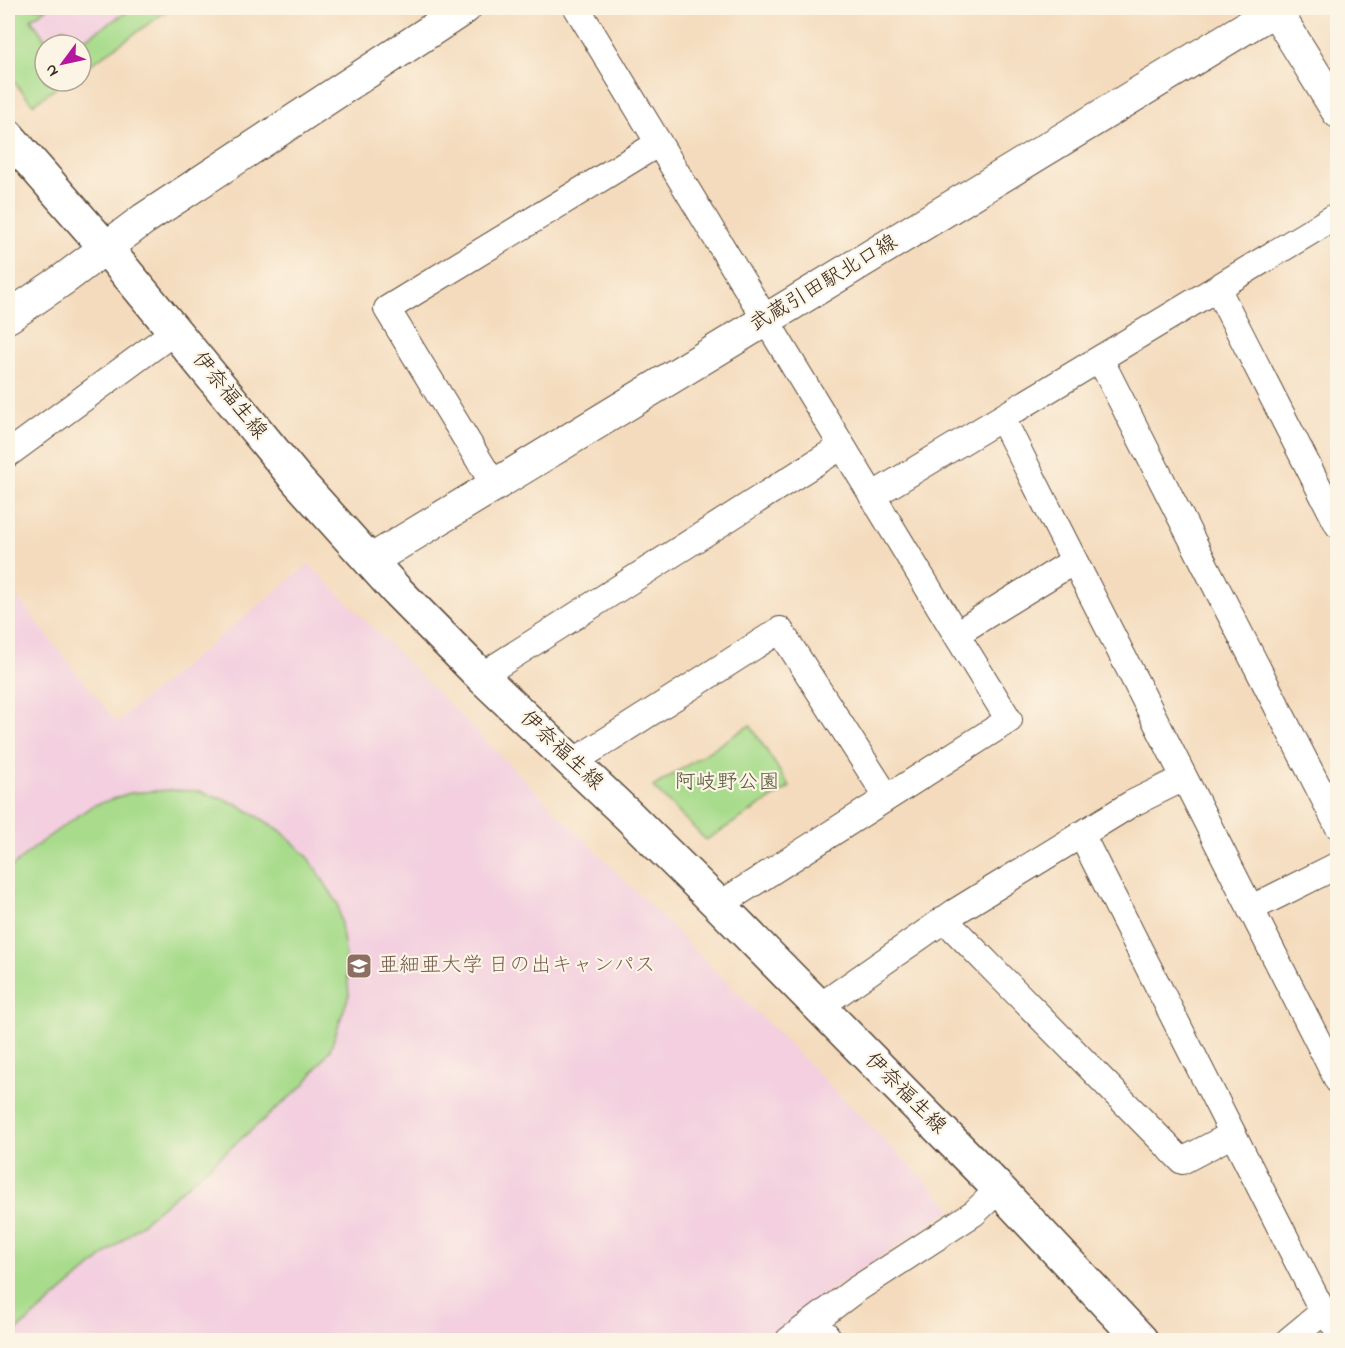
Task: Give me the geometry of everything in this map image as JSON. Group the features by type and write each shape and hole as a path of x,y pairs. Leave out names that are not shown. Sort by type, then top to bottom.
{"main road":[{"name":"伊奈福生線","path":"8,136 106,248 298,482 397,591 481,676 573,762 719,905 999,1189 1141,1341"}],"street":[{"path":"8,317 64,279 144,219 465,8"},
{"path":"578,8 1009,720 719,905"},
{"path":"1276,8 1338,112"},
{"name":"武蔵引田駅北口線","path":"370,561 1276,8"},
{"path":"494,485 387,309 659,143"},
{"path":"872,496 1338,215"},
{"path":"1217,288 1338,525"},
{"path":"8,454 175,331"},
{"path":"1100,359 1338,826"},
{"path":"1002,418 1338,1080"},
{"path":"481,676 842,446"},
{"path":"956,634 1074,561"},
{"path":"573,762 780,630 887,797"},
{"path":"819,1008 944,919 1131,804 1184,778"},
{"path":"1081,834 1330,1320 1289,1341"},
{"path":"1250,909 1338,865"},
{"path":"944,919 1182,1161 1233,1134"},
{"path":"789,1341 823,1331 855,1291 974,1213 999,1189"}],"shaded area":[{"path":"8,8 171,8 93,63 93,33 33,33 33,93 49,93 33,104 8,75"},
{"name":"亜細亜大学 日の出キャンパス","path":"309,564 953,1209 843,1281 763,1340 8,1340 8,586 116,722"}],"green space":[{"path":"48,8 31,19 41,33 33,33 33,93 49,93 33,104 8,75 8,9"},
{"path":"133,8 171,8 93,63 93,34"},
{"path":"64,28 67,33 55,33"},
{"name":"阿岐野公園","path":"750,725 790,787 706,840 653,787"},
{"path":"169,790 199,791 237,804 280,830 309,858 338,904 349,995 330,1050 304,1085 8,1338 8,870 41,842 92,806 130,793"}],"place":[{"name":"亜細亜大学 日の出キャンパス","path":"359,966"}]}
